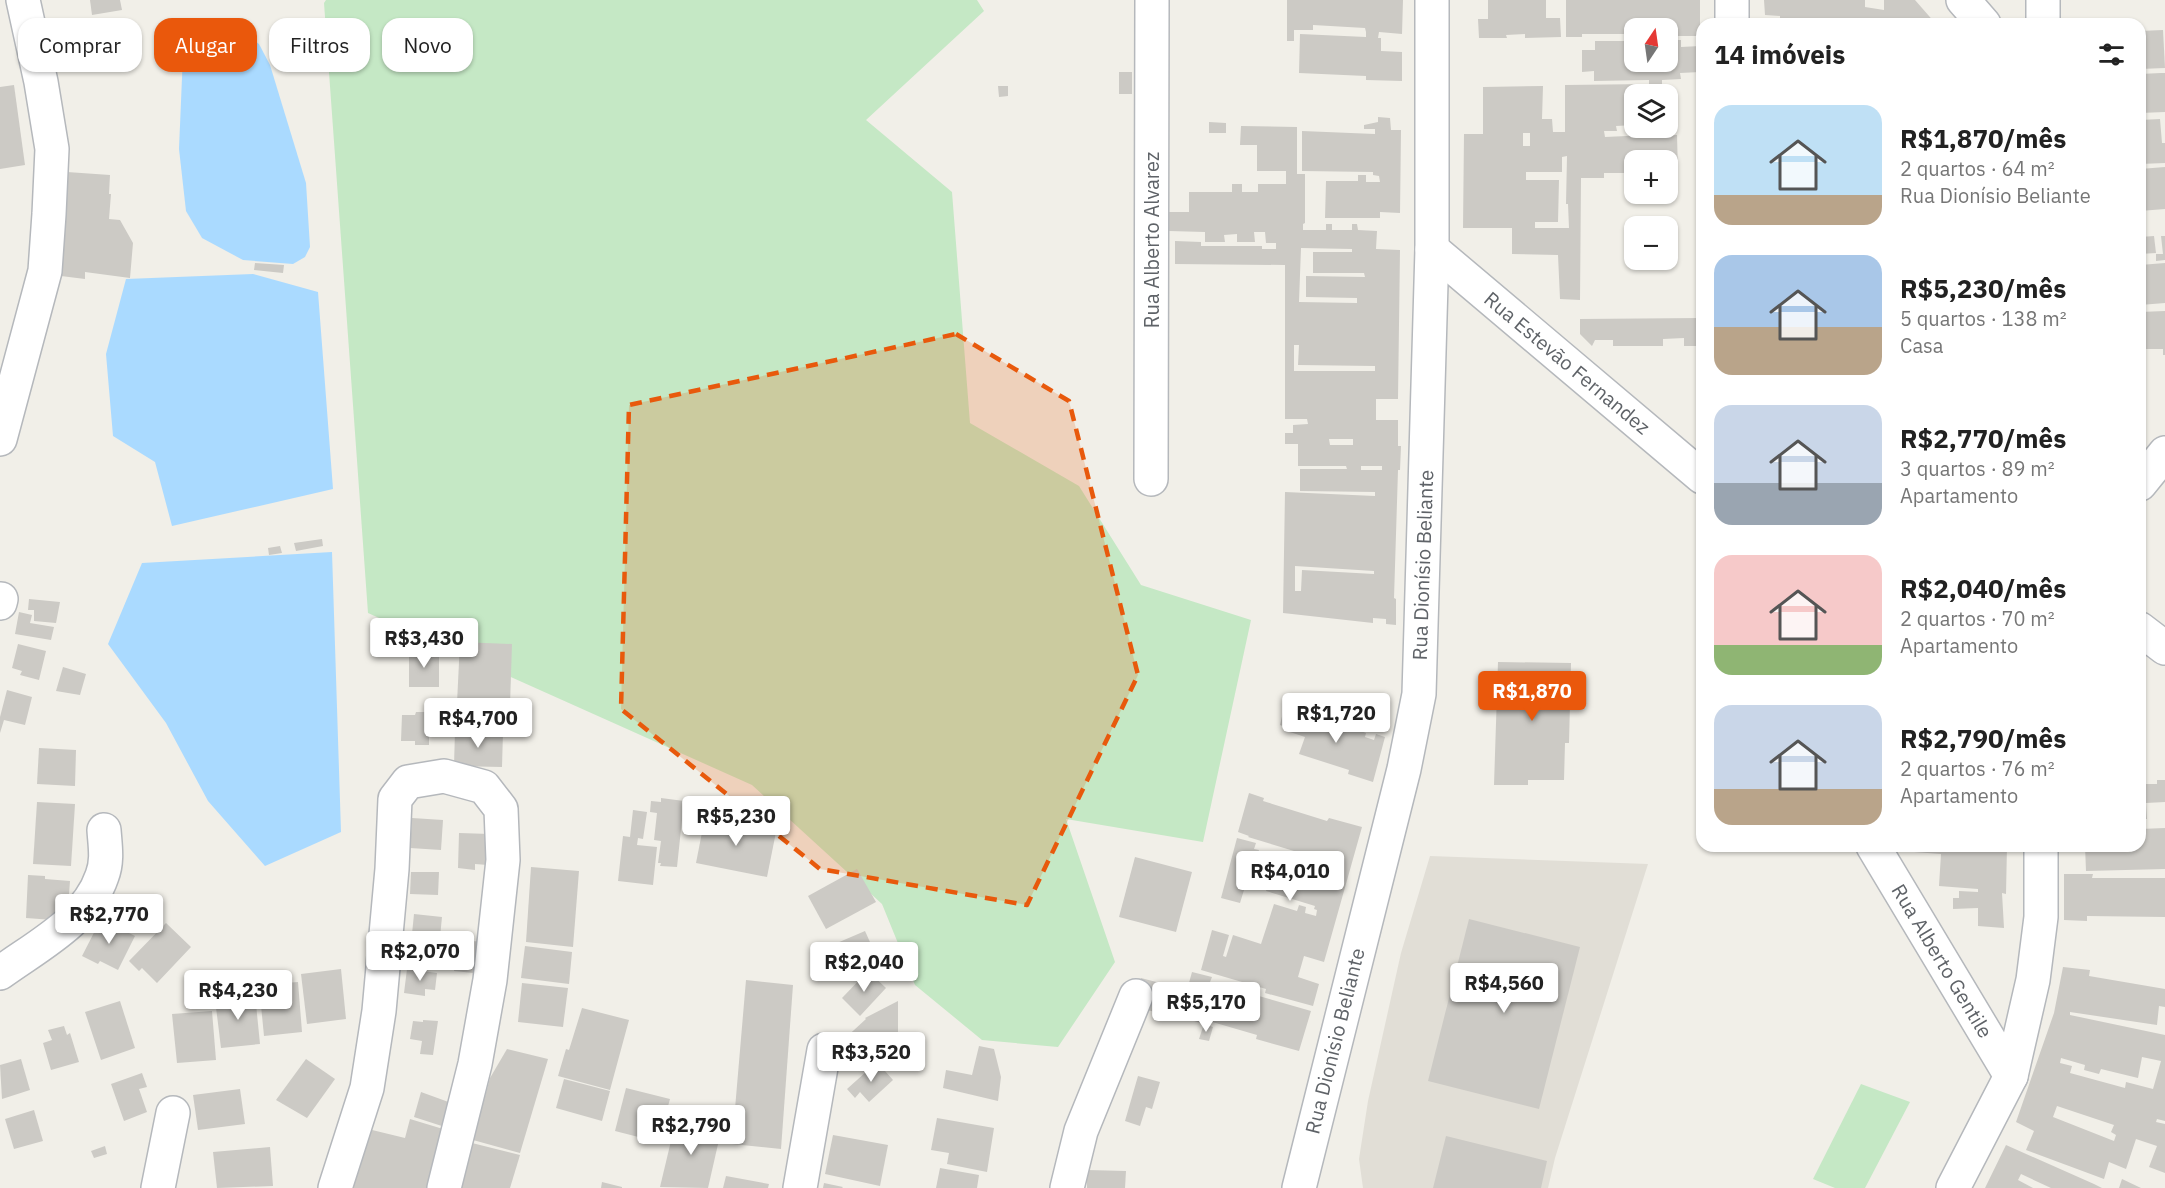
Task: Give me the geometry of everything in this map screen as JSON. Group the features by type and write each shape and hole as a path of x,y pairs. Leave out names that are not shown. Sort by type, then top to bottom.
{"street":[{"path":"0,439 45,271 49,214 52,149 41,82 23,0"},
{"name":"Rua Alberto Alvarez","path":"1151,479 1152,0"},
{"name":"Rua Dionísio Beliante","path":"1299,1188 1398,792 1419,694 1432,249 1432,0"},
{"path":"1732,0 1732,18"},
{"path":"1963,0 1979,18"},
{"path":"2043,0 2043,18"},
{"name":"Rua Estevão Fernandez","path":"1432,249 1696,472"},
{"path":"2146,477 2165,453"},
{"path":"2146,634 2165,648"},
{"path":"335,1188 367,1088 379,1011 392,869 395,799 408,782 444,776 484,787 501,809 503,860 490,980 475,1064 444,1188"},
{"path":"0,973 74,919 93,894 103,875 106,855 105,830"},
{"name":"Rua Alberto Gentile","path":"1877,852 2011,1076"},
{"path":"1953,1188 2011,1076 2033,980 2040,927 2041,852"},
{"path":"1067,1188 1081,1131 1136,996"},
{"path":"800,1188 824,1050"},
{"path":"158,1188 173,1113"}],"highlighted area":[{"path":"956,334 1069,401 1138,675 1027,905 820,869 621,709 629,405"}],"shaded area":[{"path":"1430,856 1648,864 1555,1158 1548,1188 1363,1188 1359,1159 1368,1101 1401,953"}],"green space":[{"path":"326,0 977,0 984,11 866,120 952,192 970,423 1079,486 1141,585 1251,620 1203,842 1066,819 1115,962 1058,1047 982,1040 915,985 882,904 752,785 368,613 329,72 370,72 370,18 325,18 324,3"},
{"path":"1861,1084 1910,1102 1865,1188 1835,1188 1813,1179"}],"water":[{"path":"257,43 259,44 269,63 269,72 272,72 306,183 310,247 305,257 293,264 243,260 202,238 186,211 179,149 182,72 257,72"},
{"path":"253,274 318,292 333,489 172,526 155,462 113,436 106,354 126,279"},
{"path":"332,552 341,832 265,866 208,801 166,723 108,644 142,563"}],"building":[{"path":"90,0 120,0 122,10 92,15"},
{"path":"1287,0 1403,0 1402,34 1379,32 1378,38 1381,38 1381,51 1402,52 1402,81 1366,80 1366,76 1299,73 1300,34 1366,37 1366,32 1365,28 1313,25 1313,30 1294,30 1294,41 1287,41"},
{"path":"1488,0 1546,0 1546,18 1560,18 1561,37 1525,38 1525,34 1506,35 1507,38 1479,38 1478,19 1488,19"},
{"path":"1566,0 1700,0 1700,18 1696,18 1696,36 1678,36 1678,18 1624,18 1624,34 1582,34 1582,37 1566,37"},
{"path":"1764,0 1865,0 1865,7 1884,10 1884,0 1915,0 1931,18 1780,18 1780,16 1765,15"},
{"path":"2163,30 2165,68 2146,69 2146,31"},
{"path":"1678,40 1681,40 1681,47 1696,46 1696,72 1680,73 1681,79 1662,80 1662,84 1649,84 1649,80 1594,81 1594,71 1582,72 1582,50 1595,50 1595,41 1624,41 1624,72 1678,72"},
{"path":"1119,72 1132,72 1132,94 1119,94"},
{"path":"2165,73 2165,112 2146,113 2146,74"},
{"path":"1624,84 1624,126 1616,126 1617,131 1604,131 1605,137 1677,138 1677,150 1624,150 1624,173 1604,173 1604,178 1581,178 1580,300 1560,299 1558,255 1512,254 1512,228 1463,228 1464,134 1483,134 1483,87 1543,86 1542,119 1552,119 1553,132 1565,132 1565,85","holes":["1523,133 1530,133 1530,146 1523,146","1567,156 1566,204 1568,204 1569,228 1535,228 1535,222 1558,222 1559,180 1526,180 1526,172 1562,172 1562,157"]},
{"path":"14,85 25,165 0,169 0,87"},
{"path":"998,86 1008,86 1008,96 999,97"},
{"path":"1378,117 1390,118 1391,130 1401,130 1400,213 1380,212 1380,218 1325,218 1326,181 1358,181 1358,175 1366,175 1366,182 1380,182 1379,176 1373,175 1373,172 1302,171 1302,131 1375,134 1375,129 1364,129 1364,125 1378,122"},
{"path":"2160,119 2162,143 2165,143 2165,163 2146,164 2146,120"},
{"path":"1209,122 1226,123 1226,133 1209,133"},
{"path":"1241,126 1297,127 1297,174 1305,174 1303,230 1326,230 1326,224 1332,224 1332,230 1352,230 1352,224 1357,224 1358,230 1377,231 1376,249 1400,250 1398,399 1376,399 1376,420 1398,420 1398,446 1401,446 1400,470 1398,470 1394,598 1396,599 1396,625 1386,624 1386,619 1373,618 1373,623 1283,613 1285,492 1375,496 1375,492 1300,491 1300,469 1347,469 1346,466 1298,466 1298,444 1285,444 1285,433 1293,433 1293,425 1308,424 1307,419 1285,419 1285,265 1175,264 1175,241 1201,242 1201,246 1262,246 1262,249 1276,249 1276,243 1266,243 1265,232 1254,232 1255,242 1237,242 1237,234 1224,235 1225,242 1205,242 1205,232 1169,231 1169,212 1189,212 1189,192 1232,192 1232,184 1242,184 1242,192 1258,192 1258,184 1286,184 1286,171 1257,171 1257,145 1240,145","holes":["1301,248 1352,249 1352,252 1313,252 1313,273 1364,273 1365,277 1306,276 1306,297 1357,298 1357,303 1299,302","1294,345 1299,345 1298,365 1375,366 1375,371 1294,371","1329,439 1353,439 1353,445 1330,445","1361,466 1382,466 1382,470 1361,470","1295,566 1374,571 1374,574 1302,570 1301,591 1295,591"]},
{"path":"2165,167 2165,209 2146,211 2146,169"},
{"path":"67,172 110,175 109,219 120,220 133,243 130,278 85,272 85,279 61,276"},
{"path":"2154,236 2156,253 2146,254 2146,237"},
{"path":"2161,236 2165,236 2165,260 2156,261 2156,254 2163,254"},
{"path":"255,263 284,265 283,273 254,270"},
{"path":"2165,263 2165,303 2146,305 2146,265"},
{"path":"2165,311 2165,355 2163,355 2163,349 2146,349 2146,312"},
{"path":"1696,318 1696,346 1684,346 1684,338 1663,339 1663,346 1613,346 1613,340 1595,340 1592,346 1580,334 1580,319"},
{"path":"322,539 323,546 296,551 294,543"},
{"path":"280,546 282,553 269,555 268,548"},
{"path":"29,599 60,602 56,623 34,621 34,610 28,610"},
{"path":"19,612 32,615 30,623 54,627 51,640 15,634"},
{"path":"460,642 512,644 510,705 457,703"},
{"path":"18,644 46,651 39,680 20,675 22,671 12,668"},
{"path":"409,651 439,651 439,687 409,687"},
{"path":"1498,662 1571,663 1569,743 1565,743 1564,780 1528,780 1528,785 1494,785"},
{"path":"63,667 86,674 80,695 56,691"},
{"path":"7,690 32,697 25,725 4,720 0,733 0,717"},
{"path":"1284,708 1350,727 1366,733 1365,737 1374,740 1376,734 1385,737 1373,782 1348,774 1349,770 1299,754 1305,737 1287,731 1288,728 1280,725"},
{"path":"416,712 429,712 429,745 415,745 415,741 401,741 402,715 415,715"},
{"path":"455,731 503,732 502,767 454,766"},
{"path":"39,748 76,750 75,786 37,784"},
{"path":"2157,780 2165,780 2165,802 2146,803 2146,784 2157,784"},
{"path":"1249,793 1264,798 1263,801 1327,821 1329,818 1362,827 1324,962 1304,956 1298,977 1319,984 1313,1006 1265,993 1266,989 1201,970 1212,930 1229,935 1223,956 1226,957 1233,935 1261,944 1274,904 1297,911 1299,905 1306,907 1305,913 1316,916 1315,906 1266,891 1277,855 1321,869 1323,863 1327,864 1327,861 1238,832"},
{"path":"661,798 684,801 677,867 660,866 661,863 658,863 661,841 654,840 657,813 650,812 651,801 661,802"},
{"path":"37,802 75,804 71,866 33,864"},
{"path":"633,810 647,812 643,839 638,838 637,845 657,847 653,885 618,881 623,836 630,837"},
{"path":"705,817 776,832 767,877 696,863"},
{"path":"412,818 443,820 441,850 410,848"},
{"path":"2165,828 2165,869 2086,871 2085,852 2146,852 2146,829"},
{"path":"459,833 490,834 488,865 475,864 475,870 458,868"},
{"path":"1237,838 1256,843 1254,849 1259,850 1247,890 1244,890 1240,903 1221,898"},
{"path":"1914,852 2007,852 2006,894 2002,893 2004,928 1978,926 1978,908 1953,909 1953,898 1959,898 1959,891 1978,892 1978,889 1939,886 1941,854"},
{"path":"1135,857 1192,872 1176,932 1119,917"},
{"path":"531,867 579,871 573,947 526,942"},
{"path":"857,869 876,902 826,929 808,896"},
{"path":"411,872 439,872 438,895 410,894"},
{"path":"2064,874 2093,874 2092,878 2165,878 2165,917 2087,916 2087,921 2064,920"},
{"path":"28,875 70,881 67,921 26,918"},
{"path":"414,914 442,917 439,947 411,944"},
{"path":"101,919 135,936 118,970 100,961 98,964 82,956"},
{"path":"1469,919 1580,947 1539,1109 1428,1081"},
{"path":"166,923 191,947 157,983 142,968 139,971 129,961"},
{"path":"865,931 878,960 844,976 830,946"},
{"path":"457,940 486,942 483,974 454,971"},
{"path":"525,946 572,952 569,984 521,978"},
{"path":"411,950 440,952 438,965 410,962"},
{"path":"2063,967 2090,970 2089,976 2165,989 2165,1007 2159,1006 2157,1025 2070,1012 2070,1015 2165,1035 2165,1121 2157,1119 2156,1122 2165,1124 2165,1173 2149,1167 2157,1146 2136,1139 2126,1169 2109,1162 2104,1179 2026,1150 2034,1131 2016,1122 2054,1013","holes":["2142,1057 2161,1061 2153,1089 2126,1082 2125,1088 2070,1073 2072,1066 2060,1063 2061,1058 2085,1065 2084,1070 2099,1074 2101,1069 2138,1078","2057,1106 2114,1125 2111,1132 2116,1135 2114,1141 2053,1117"]},
{"path":"341,969 346,1019 307,1024 301,974"},
{"path":"407,969 437,973 435,990 425,989 425,996 404,993"},
{"path":"868,971 886,988 860,1016 842,998"},
{"path":"1192,972 1212,977 1210,982 1311,1011 1299,1051 1256,1039 1257,1035 1202,1019 1201,1023 1187,1019 1191,1006 1185,1004 1181,1018 1134,1007 1141,978 1187,990"},
{"path":"746,980 793,985 781,1149 732,1144"},
{"path":"298,982 302,1032 264,1036 259,985"},
{"path":"522,983 568,988 563,1027 518,1022"},
{"path":"255,994 260,1044 221,1048 215,999"},
{"path":"120,1001 135,1048 101,1060 85,1012"},
{"path":"898,1001 898,1032 863,1063 842,1041 865,1018"},
{"path":"582,1008 629,1020 610,1090 558,1076"},
{"path":"212,1011 216,1060 177,1063 172,1014"},
{"path":"423,1020 438,1021 433,1055 420,1054 422,1041 410,1039 413,1021 423,1022"},
{"path":"1204,1024 1213,1027 1209,1041 1199,1039"},
{"path":"64,1026 67,1035 70,1033 79,1062 51,1070 43,1043 52,1040 48,1030"},
{"path":"979,1046 994,1049 1001,1077 998,1101 943,1088 946,1070 972,1075"},
{"path":"507,1049 548,1059 520,1153 473,1140 490,1078"},
{"path":"21,1059 30,1090 2,1099 0,1065"},
{"path":"306,1059 335,1079 307,1118 276,1100"},
{"path":"877,1062 893,1080 869,1102 860,1092 855,1098 847,1089"},
{"path":"142,1073 147,1087 139,1089 147,1112 124,1121 111,1084"},
{"path":"1138,1076 1160,1082 1152,1109 1146,1107 1140,1126 1125,1121"},
{"path":"564,1079 610,1091 602,1121 556,1108"},
{"path":"626,1088 670,1099 658,1142 615,1131"},
{"path":"240,1089 245,1124 198,1130 193,1095"},
{"path":"421,1092 454,1104 448,1128 414,1117"},
{"path":"34,1110 43,1141 14,1149 5,1119"},
{"path":"937,1118 994,1128 987,1172 947,1164 949,1153 931,1150"},
{"path":"410,1119 443,1129 435,1154 441,1155 431,1188 347,1188 368,1129 405,1138"},
{"path":"676,1120 721,1131 708,1188 660,1187"},
{"path":"833,1135 888,1145 880,1186 825,1174"},
{"path":"1446,1136 1547,1161 1541,1188 1433,1188"},
{"path":"472,1143 520,1155 510,1188 460,1188"},
{"path":"2006,1145 2102,1188 2051,1188 2021,1174 2018,1180 2033,1188 1985,1188"},
{"path":"105,1146 107,1154 94,1158 91,1151"},
{"path":"270,1147 273,1186 217,1188 213,1152"},
{"path":"940,1168 979,1175 977,1188 936,1188"},
{"path":"1087,1170 1126,1171 1125,1188 1087,1188"},
{"path":"726,1176 769,1184 768,1188 723,1188"},
{"path":"2122,1179 2141,1188 2119,1188"},
{"path":"602,1182 622,1187 622,1188 601,1188"},
{"path":"824,1183 843,1187 823,1188"}]}
